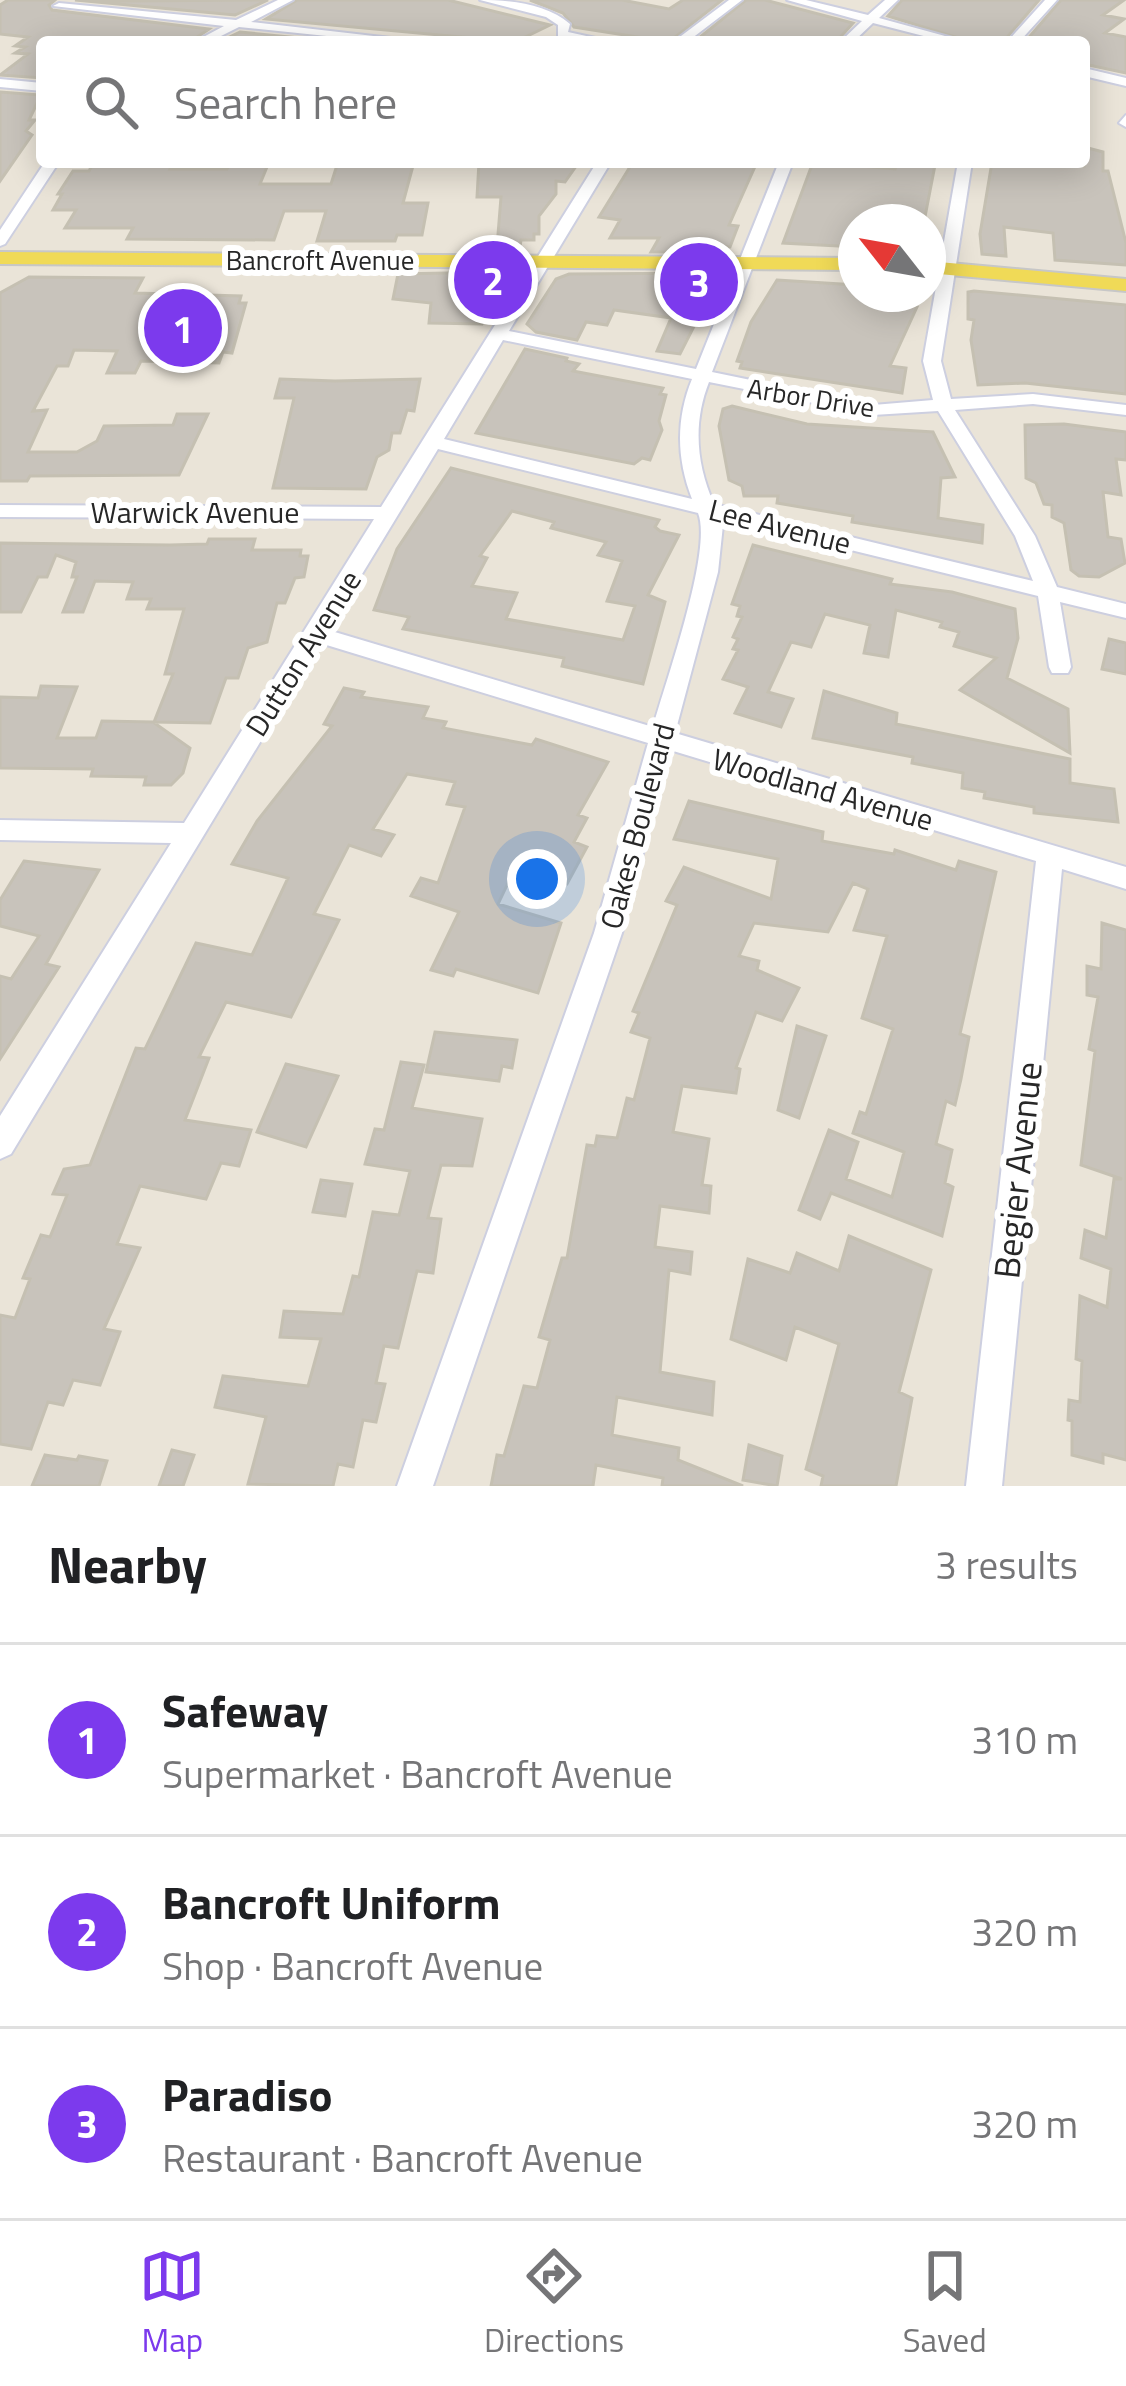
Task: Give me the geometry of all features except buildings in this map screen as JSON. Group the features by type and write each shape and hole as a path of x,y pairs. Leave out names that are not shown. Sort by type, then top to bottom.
{"main road":[{"name":"Bancroft Avenue","path":"0,258 838,264"},
{"path":"946,268 1126,285"}],"street":[{"path":"212,36 287,0"},
{"path":"486,0 550,14 564,24 556,36"},
{"path":"687,36 736,0"},
{"path":"793,0 936,36"},
{"path":"853,36 892,0"},
{"path":"1018,36 1051,0"},
{"path":"63,3 359,36"},
{"path":"1090,73 1126,82"},
{"path":"0,83 36,86"},
{"path":"0,241 48,168"},
{"name":"Dutton Avenue","path":"0,1144 600,168"},
{"name":"Oakes Boulevard","path":"415,1486 608,933 707,572 713,524 698,490 688,412 784,168"},
{"path":"946,233 963,168"},
{"path":"935,312 932,361 943,405 1025,536 1048,592 1060,667"},
{"name":"Arbor Drive","path":"500,334 873,410 1034,399 1126,410"},
{"name":"Lee Avenue","path":"434,442 1126,611"},
{"name":"Warwick Avenue","path":"0,511 391,513"},
{"name":"Woodland Avenue","path":"314,634 660,742 1126,878"},
{"path":"0,830 193,833"},
{"name":"Begier Avenue","path":"984,1486 1050,855"}],"place":[{"name":"Bancroft Uniform","path":"493,280"},
{"name":"Paradiso","path":"699,282"},
{"name":"Safeway","path":"183,328"}]}
